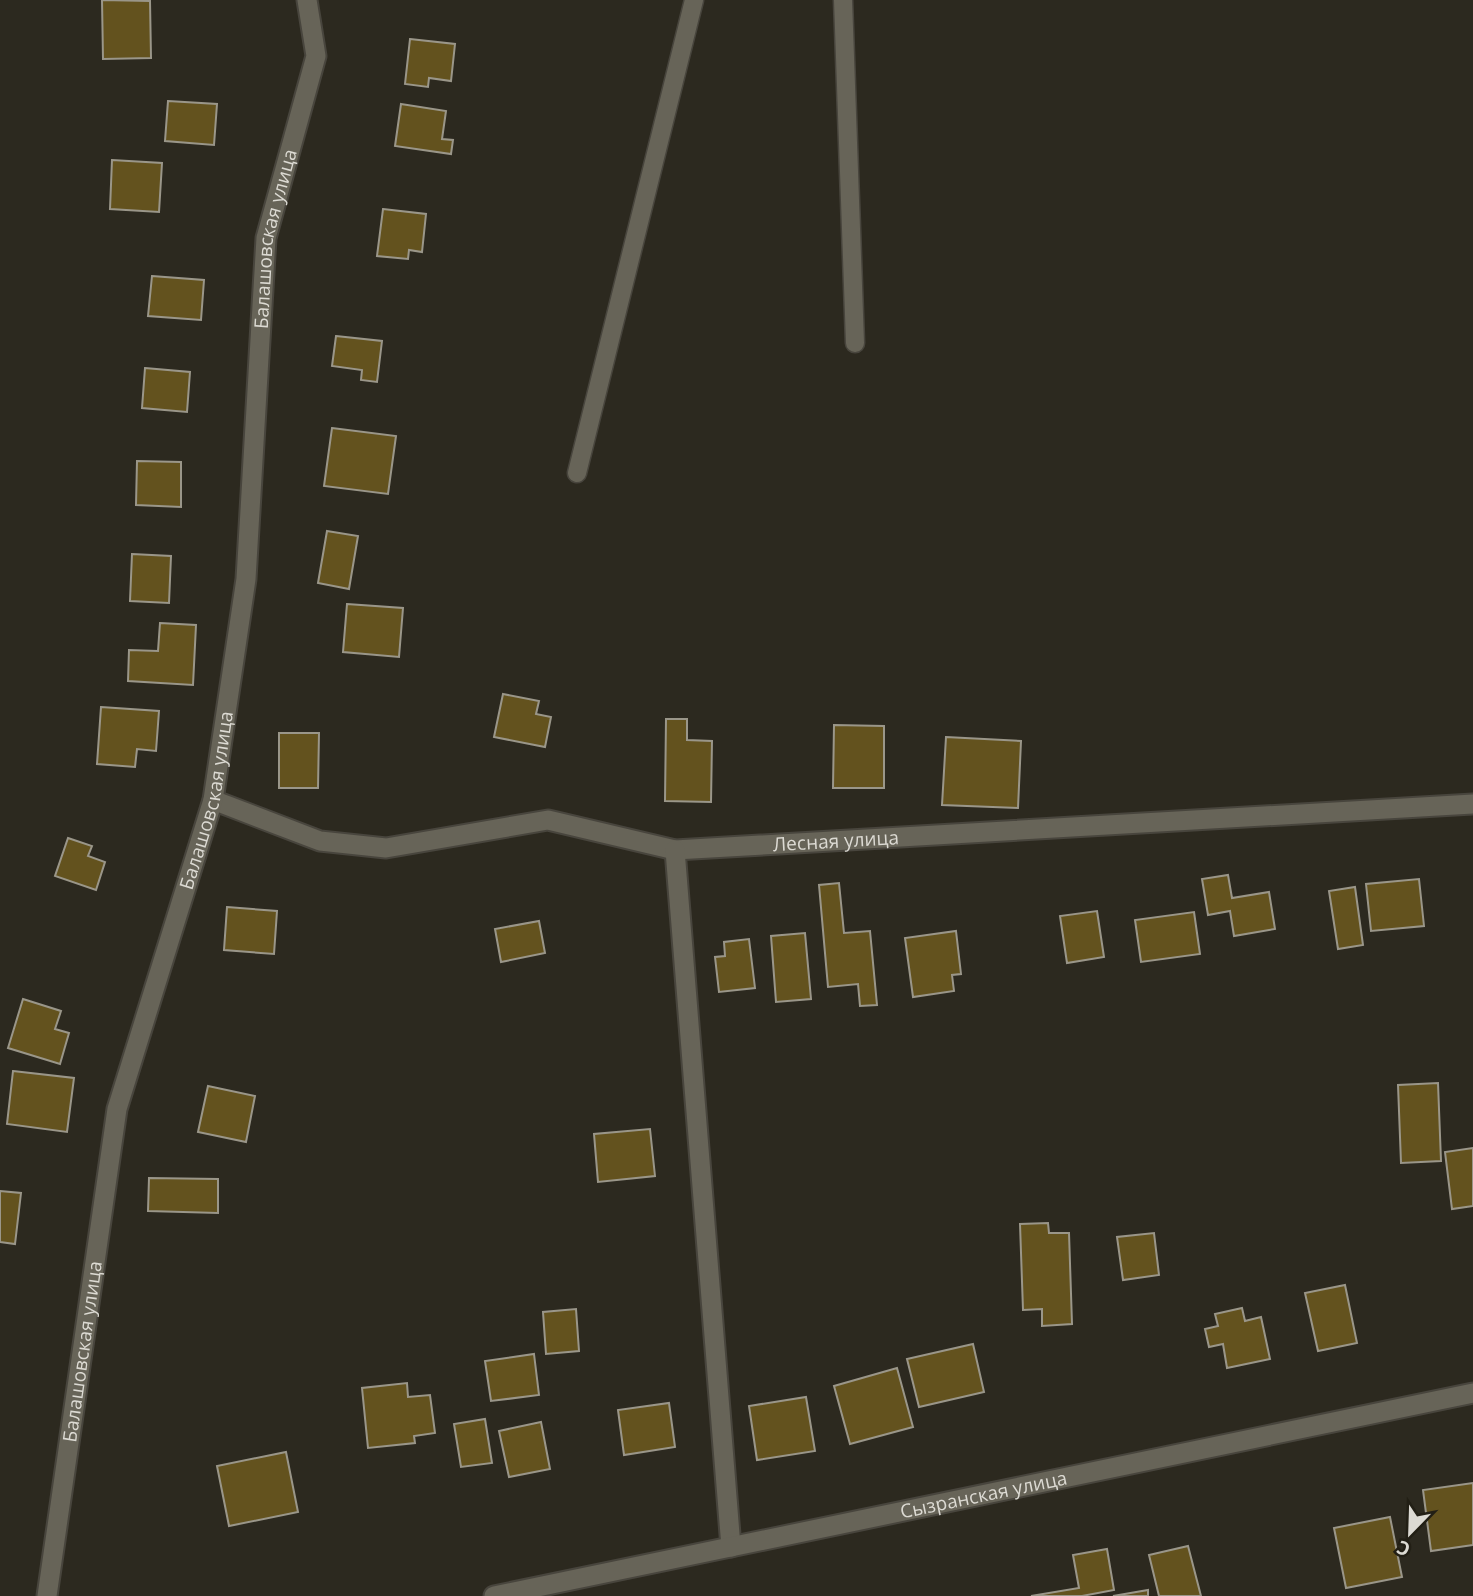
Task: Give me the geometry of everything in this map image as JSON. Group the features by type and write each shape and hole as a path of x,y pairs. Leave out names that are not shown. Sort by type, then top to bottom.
{"street":[{"name":"Балашовская улица","path":"47,1596 117,1109 213,800 246,579 266,238 316,57 307,0"},
{"name":"Лесная улица","path":"213,800 320,841 386,848 548,820 675,850 1473,804"},
{"path":"675,850 731,1546"},
{"name":"Сызранская улица","path":"494,1596 1473,1393"}],"lane":[{"path":"577,473 694,0"},
{"path":"843,0 855,343"}],"building":[{"path":"102,0 150,1 151,58 103,59"},
{"path":"410,39 455,44 451,81 429,78 428,87 405,84"},
{"path":"168,101 217,104 214,145 165,141"},
{"path":"401,104 446,111 442,139 453,140 451,154 395,146"},
{"path":"112,160 162,163 159,212 110,209"},
{"path":"383,209 426,214 422,252 409,250 408,259 377,256"},
{"path":"152,276 204,280 201,320 148,316"},
{"path":"336,336 382,341 377,382 361,380 362,370 332,366"},
{"path":"145,368 190,372 187,412 142,408"},
{"path":"332,428 396,436 388,494 324,486"},
{"path":"137,461 181,462 181,507 136,505"},
{"path":"327,531 358,536 349,589 318,583"},
{"path":"132,554 171,556 169,603 130,601"},
{"path":"347,604 403,608 399,657 343,652"},
{"path":"160,623 196,625 193,685 128,681 129,650 158,651"},
{"path":"503,694 539,701 536,714 551,717 545,747 494,737"},
{"path":"101,707 159,711 156,751 137,749 135,767 97,764"},
{"path":"666,719 687,719 687,740 712,741 711,802 665,801"},
{"path":"834,725 884,726 884,788 833,788"},
{"path":"279,733 319,733 318,788 279,788"},
{"path":"946,737 1021,741 1018,808 942,805"},
{"path":"68,838 92,846 88,856 105,862 96,890 55,876"},
{"path":"1228,875 1232,898 1269,892 1275,929 1234,936 1230,911 1208,915 1202,879"},
{"path":"1419,879 1424,926 1371,931 1366,884"},
{"path":"839,883 844,933 870,931 877,1005 860,1006 858,984 828,987 819,885"},
{"path":"1355,887 1363,945 1338,949 1329,891"},
{"path":"227,907 277,911 274,954 224,950"},
{"path":"1097,911 1104,957 1067,963 1060,916"},
{"path":"1194,912 1200,954 1141,962 1135,920"},
{"path":"539,921 545,953 501,962 495,929"},
{"path":"956,931 961,974 952,975 954,991 913,997 905,938"},
{"path":"805,933 811,999 776,1002 771,936"},
{"path":"749,939 755,988 719,992 715,957 725,956 724,942"},
{"path":"23,999 61,1011 55,1029 69,1033 60,1064 8,1048"},
{"path":"13,1071 74,1078 67,1132 7,1124"},
{"path":"1438,1083 1441,1161 1401,1163 1398,1085"},
{"path":"208,1086 255,1096 246,1142 198,1132"},
{"path":"650,1129 655,1176 598,1182 594,1134"},
{"path":"1473,1148 1473,1206 1452,1209 1445,1152"},
{"path":"149,1178 218,1179 218,1213 148,1211"},
{"path":"0,1191 21,1193 15,1244 0,1242"},
{"path":"1048,1223 1049,1233 1069,1233 1072,1324 1042,1326 1042,1309 1023,1310 1020,1224"},
{"path":"1154,1233 1159,1275 1123,1280 1117,1237"},
{"path":"1345,1285 1357,1343 1318,1351 1305,1293"},
{"path":"1242,1308 1245,1321 1261,1317 1270,1359 1227,1368 1223,1344 1209,1347 1205,1329 1218,1326 1215,1314"},
{"path":"576,1309 579,1351 546,1354 543,1312"},
{"path":"973,1344 984,1392 919,1407 907,1359"},
{"path":"534,1354 539,1395 491,1401 485,1361"},
{"path":"897,1368 913,1427 850,1444 834,1386"},
{"path":"407,1383 408,1397 430,1395 435,1433 414,1436 415,1443 368,1448 362,1388"},
{"path":"806,1397 815,1451 757,1460 749,1406"},
{"path":"669,1403 675,1447 624,1455 618,1410"},
{"path":"485,1419 492,1463 461,1467 454,1424"},
{"path":"541,1422 550,1469 509,1477 499,1431"},
{"path":"286,1452 298,1512 229,1526 217,1466"},
{"path":"1473,1483 1473,1545 1431,1551 1423,1490"},
{"path":"1390,1517 1402,1577 1346,1588 1334,1528"},
{"path":"1188,1546 1201,1596 1159,1596 1149,1555"},
{"path":"1107,1549 1114,1590 1082,1596 1031,1596 1079,1588 1073,1555"},
{"path":"1148,1590 1148,1596 1113,1596"}]}
